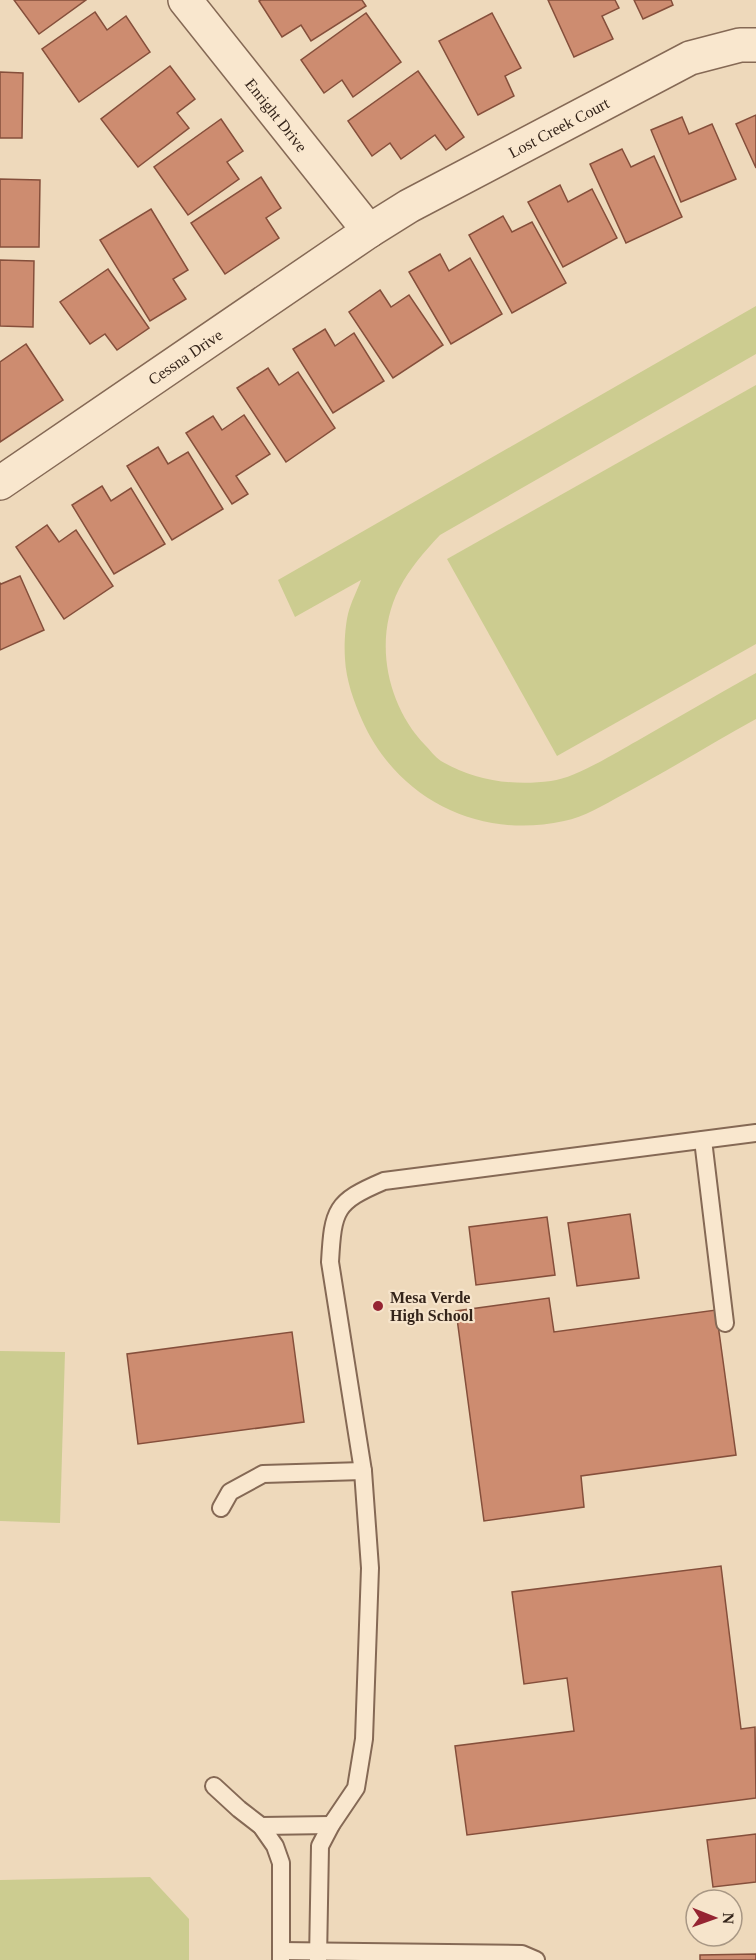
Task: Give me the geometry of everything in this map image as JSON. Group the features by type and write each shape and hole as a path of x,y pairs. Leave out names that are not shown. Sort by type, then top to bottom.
{"street":[{"name":"Enright Drive","path":"185,0 369,231"},
{"name":"Lost Creek Court","path":"369,231 410,206 690,58 740,45 756,45"},
{"name":"Cessna Drive","path":"0,483 369,231"}],"lane":[{"path":"318,1955 320,1846 356,1788 364,1739 370,1568 363,1471 330,1262 332,1229 341,1205 359,1192 384,1181 756,1133"},
{"path":"703,1140 725,1323"},
{"path":"221,1508 230,1492 263,1474 363,1471"},
{"path":"214,1786 261,1826 275,1846 281,1863 280,1955 388,1951 522,1954 536,1960"},
{"path":"261,1826 331,1825"}],"green space":[{"path":"756,306 756,354 440,535 418,560 399,589 391,609 386,650 393,692 401,711 425,745 439,759 454,768 494,780 523,783 551,781 572,775 607,758 756,673 756,719 601,807 564,821 532,825 502,824 472,818 444,807 419,792 396,772 377,748 353,698 346,667 345,636 349,610 361,580 295,617 278,580"},
{"path":"756,385 756,644 557,756 447,559"},
{"path":"0,1351 65,1352 60,1523 0,1521"},
{"path":"150,1877 189,1919 189,1960 0,1960 0,1880"}],"building":[{"path":"14,0 86,0 39,34"},
{"path":"362,0 366,6 311,41 301,25 282,37 259,1"},
{"path":"548,0 615,0 619,8 602,16 613,39 574,57"},
{"path":"634,0 671,0 673,5 643,19"},
{"path":"95,12 107,30 126,16 150,52 79,102 42,49"},
{"path":"366,13 401,62 353,97 342,80 324,93 301,60"},
{"path":"492,13 521,68 505,76 514,96 478,115 439,41"},
{"path":"170,66 195,99 177,113 189,128 138,167 101,119"},
{"path":"418,71 464,137 446,150 435,135 401,159 390,143 372,156 348,121"},
{"path":"0,72 23,73 22,138 0,138"},
{"path":"756,115 756,168 736,124"},
{"path":"682,117 689,134 712,124 736,179 681,202 651,130"},
{"path":"221,119 243,151 227,162 239,179 188,215 154,167"},
{"path":"622,149 631,167 654,156 682,217 626,243 590,164"},
{"path":"261,177 281,208 266,218 279,238 225,274 191,223"},
{"path":"0,179 40,180 39,247 0,247"},
{"path":"560,185 568,202 592,189 617,238 563,267 528,202"},
{"path":"151,209 188,270 173,279 186,299 150,321 100,240"},
{"path":"503,216 512,232 532,222 566,283 512,313 469,235"},
{"path":"440,254 449,271 470,258 502,314 451,344 409,272"},
{"path":"0,260 34,261 33,327 0,326"},
{"path":"108,269 149,328 117,350 105,334 90,344 60,302"},
{"path":"380,290 391,307 409,295 443,345 393,378 349,312"},
{"path":"325,329 335,346 354,333 384,381 333,413 293,349"},
{"path":"26,344 63,400 0,442 0,362"},
{"path":"268,368 279,385 298,372 335,428 286,462 237,388"},
{"path":"244,415 270,454 236,476 248,494 232,504 186,433 213,416 222,430"},
{"path":"158,447 168,464 188,452 223,509 172,540 127,466"},
{"path":"102,486 111,501 131,488 165,544 114,574 72,505"},
{"path":"47,525 59,542 76,530 113,586 64,619 16,547"},
{"path":"20,576 44,630 0,650 0,583"},
{"path":"630,1214 639,1278 577,1286 568,1223"},
{"path":"547,1217 555,1275 476,1285 469,1227"},
{"path":"549,1298 554,1332 716,1310 736,1455 581,1476 584,1507 484,1521 456,1311"},
{"path":"292,1332 304,1422 138,1444 127,1354"},
{"path":"721,1566 741,1729 755,1727 756,1798 467,1835 455,1746 574,1731 567,1678 524,1684 512,1592"},
{"path":"756,1834 756,1882 713,1887 707,1840"},
{"path":"756,1954 756,1960 700,1960 700,1955"}],"place":[{"name":"Mesa Verde High School","path":"378,1306"}]}
